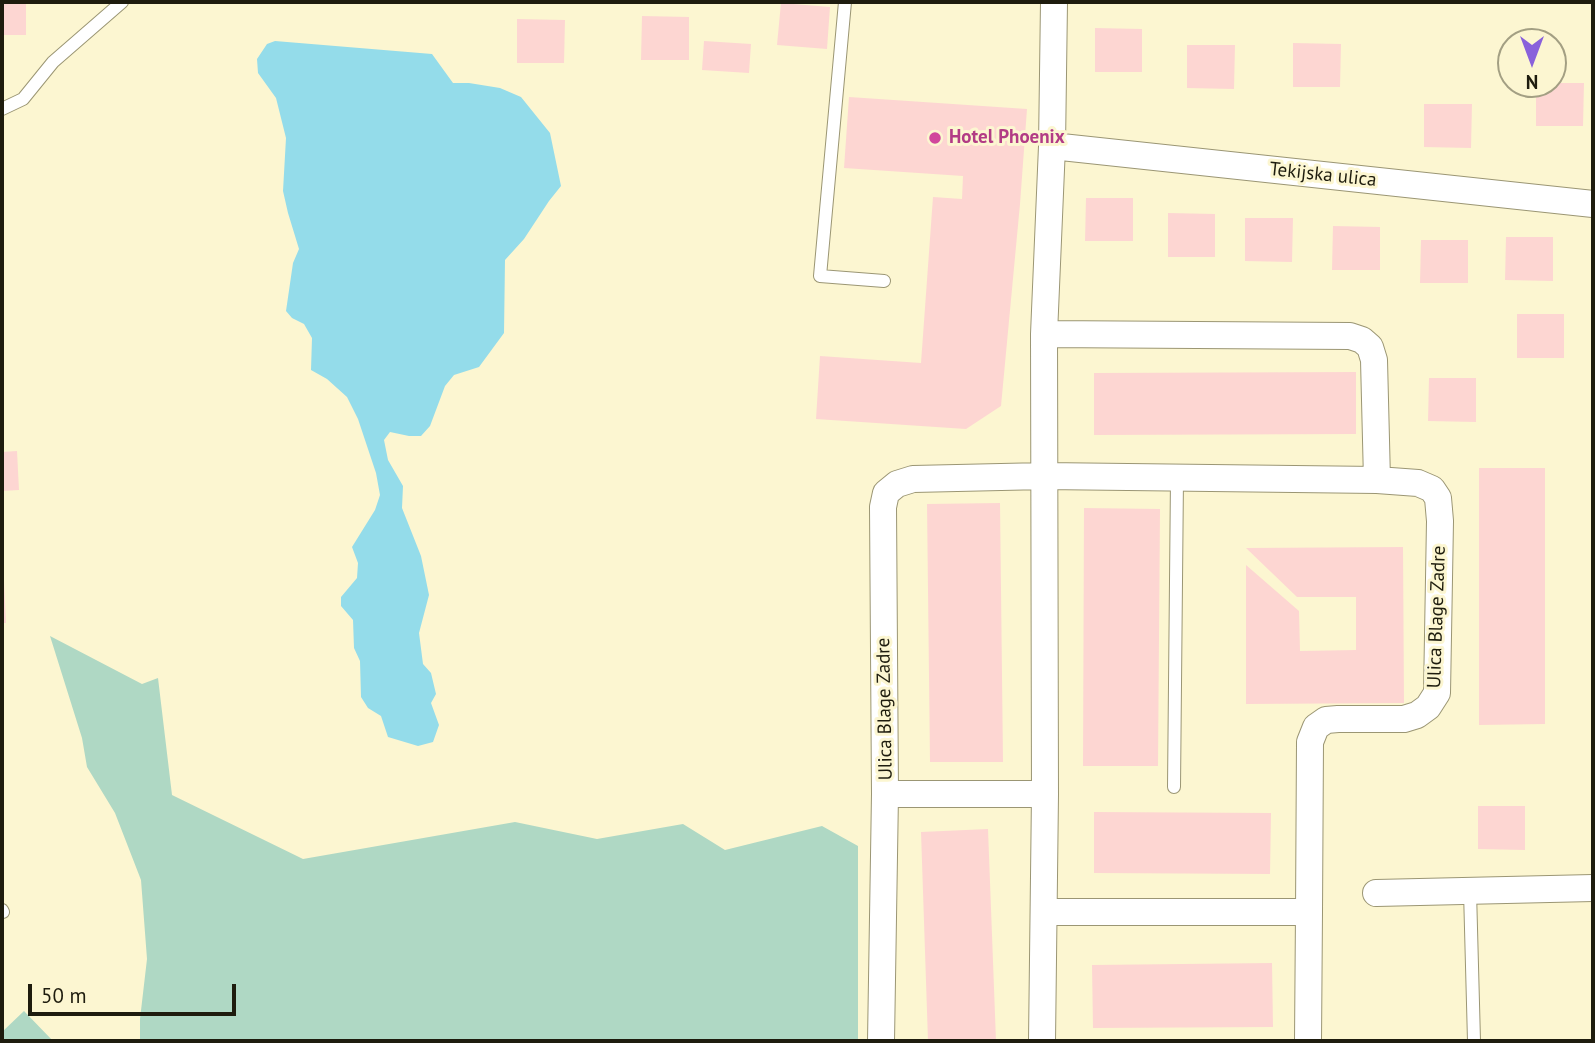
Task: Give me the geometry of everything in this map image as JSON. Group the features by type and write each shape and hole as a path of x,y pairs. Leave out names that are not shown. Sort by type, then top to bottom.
{"street":[{"path":"1042,1041 1045,794 1044,334 1052,146 1054,2"},
{"name":"Tekijska ulica","path":"1052,146 1593,204"},
{"path":"1044,334 1350,335 1362,340 1370,347 1374,360 1377,480"},
{"name":"Ulica Blage Zadre","path":"881,1041 885,794 883,507 886,493 897,484 914,479 1045,476 1377,480 1418,483 1432,489 1438,498 1440,521 1437,693 1429,707 1404,719 1325,720 1317,727 1310,742 1308,1041"},
{"name":"Ulica Blage Zadre","path":"885,794 1045,794"},
{"path":"1376,893 1593,888"},
{"path":"1044,912 1309,912"}],"lane":[{"path":"2,109 23,99 52,62 122,2"},
{"path":"845,2 820,276 884,281"},
{"path":"1174,787 1177,478"},
{"path":"1470,891 1474,1041"}],"green space":[{"path":"50,636 142,684 158,678 172,795 303,859 515,822 597,839 683,824 725,850 822,826 858,846 858,1041 140,1041 147,959 141,880 115,813 87,767 82,738"},
{"path":"24,1011 53,1041 2,1041 2,1032"}],"water":[{"path":"275,41 432,54 453,83 500,88 521,97 550,133 561,186 524,239 505,260 504,333 479,367 454,375 445,386 430,426 421,436 390,432 384,440 388,460 403,486 402,508 421,556 429,595 419,633 423,664 431,673 436,694 431,703 439,725 433,742 418,746 388,737 381,716 368,708 361,697 360,661 354,648 353,620 341,606 341,597 357,578 358,563 352,547 375,510 380,495 376,473 358,419 347,397 327,379 311,370 312,338 304,324 292,318 286,311 293,263 299,249 283,191 286,138 276,98 258,73 257,59 267,44"}],"building":[{"path":"2,2 26,2 26,35 2,35"},
{"path":"781,3 830,7 827,49 777,45"},
{"path":"642,16 689,17 689,60 641,60"},
{"path":"517,19 565,20 564,63 517,63"},
{"path":"1095,28 1142,29 1142,72 1095,72"},
{"path":"704,41 751,44 749,73 702,70"},
{"path":"1293,43 1341,44 1340,87 1293,87"},
{"path":"1187,45 1235,45 1234,89 1187,88"},
{"path":"1567,83 1584,83 1583,126 1536,126 1536,98 1567,98"},
{"path":"849,97 1027,109 1001,406 966,429 816,419 820,356 921,363 933,197 962,199 963,176 844,168"},
{"path":"1424,104 1472,104 1471,148 1424,147"},
{"path":"1086,198 1133,198 1133,241 1085,241"},
{"path":"1168,213 1215,214 1215,257 1168,257"},
{"path":"1245,218 1293,218 1292,262 1245,261"},
{"path":"1333,226 1380,227 1380,270 1332,270"},
{"path":"1506,237 1553,237 1553,281 1505,280"},
{"path":"1421,240 1468,240 1468,283 1420,283"},
{"path":"1517,314 1564,314 1564,358 1517,358"},
{"path":"1356,372 1356,434 1094,435 1094,373"},
{"path":"1429,378 1476,378 1476,422 1428,421"},
{"path":"17,451 19,490 2,491 2,452"},
{"path":"1479,468 1545,468 1545,724 1479,725"},
{"path":"1000,503 1003,762 930,762 927,504"},
{"path":"1084,508 1160,509 1158,766 1083,766"},
{"path":"1403,547 1404,703 1246,704 1246,565 1299,611 1300,651 1356,650 1356,597 1297,597 1246,548"},
{"path":"4,581 6,623 2,623"},
{"path":"1478,806 1525,806 1525,850 1478,849"},
{"path":"1094,812 1271,813 1270,874 1094,873"},
{"path":"988,829 996,1041 928,1041 921,832"},
{"path":"1272,963 1273,1027 1093,1028 1092,965"}],"place":[{"name":"Hotel Phoenix","path":"935,138"}]}
